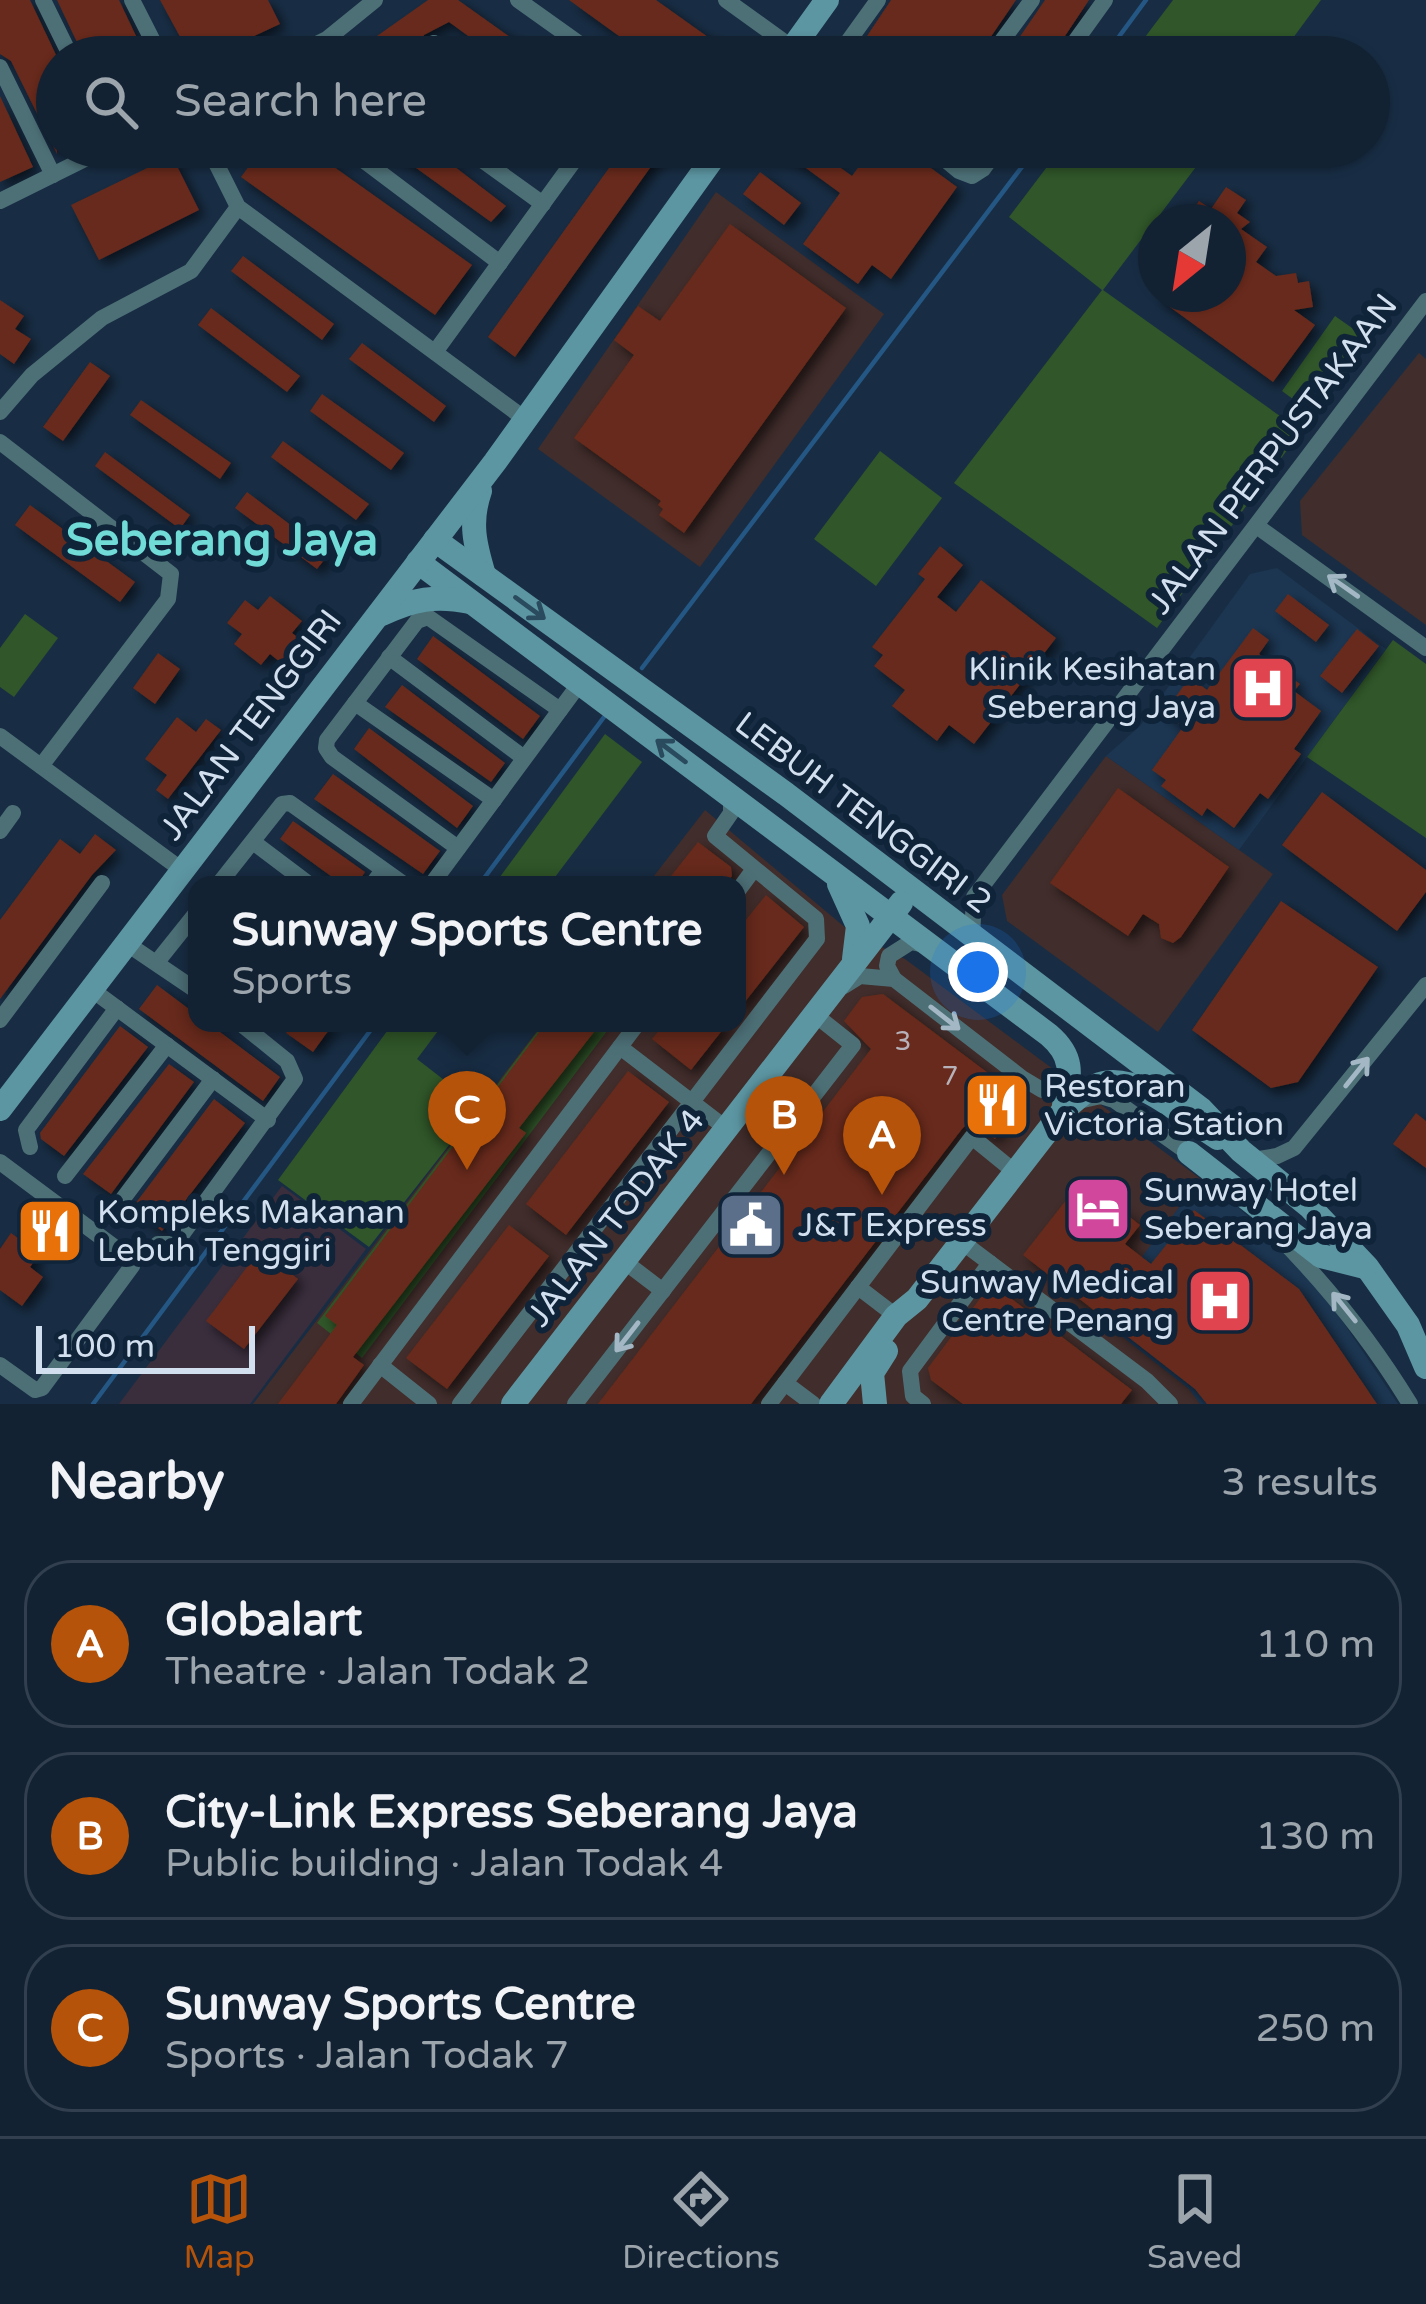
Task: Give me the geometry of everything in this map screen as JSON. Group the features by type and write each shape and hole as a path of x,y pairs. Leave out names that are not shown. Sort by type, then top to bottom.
{"street":[{"path":"43,0 61,36"},
{"path":"131,0 150,36"},
{"path":"330,36 375,0"},
{"path":"518,0 569,36"},
{"path":"726,0 772,36"},
{"path":"806,36 827,0"},
{"path":"851,36 878,0"},
{"path":"1005,36 1032,0"},
{"path":"1079,36 1105,0"},
{"path":"0,68 36,142"},
{"path":"49,168 52,175"},
{"path":"0,201 66,168"},
{"path":"218,168 238,208 525,419"},
{"path":"374,168 500,263"},
{"path":"493,168 543,204"},
{"path":"435,352 569,168"},
{"name":"JALAN TENGGIRI","path":"0,1109 495,462 706,168"},
{"path":"954,168 972,176 984,168"},
{"path":"0,412 32,375 102,318 191,271 238,208"},
{"name":"JALAN PERPUSTAKAAN","path":"974,897 1426,302"},
{"path":"0,442 171,574 173,582 168,599 40,766"},
{"path":"472,602 460,580 476,569 472,517 495,462"},
{"path":"1258,527 1426,648"},
{"name":"LEBUH TENGGIRI 2","path":"435,540 786,794 1201,1108 1247,1156 1310,1207 1367,1267 1417,1334 1426,1367"},
{"name":"LEBUH TENGGIRI 2","path":"418,562 1064,1047 1069,1059 1067,1102"},
{"path":"376,616 427,598 472,602"},
{"path":"458,848 332,757 327,740 416,622 428,616 560,710"},
{"path":"389,657 524,758"},
{"path":"438,876 580,683"},
{"path":"355,703 494,800"},
{"path":"0,736 182,870"},
{"path":"460,1404 817,939 816,919 715,836 731,813 731,802 717,786"},
{"path":"786,794 853,858 866,880 862,895"},
{"path":"225,876 282,804 298,807 376,876"},
{"path":"0,831 13,813"},
{"path":"253,842 291,876"},
{"path":"746,880 754,869"},
{"path":"832,872 855,912 853,963"},
{"path":"0,1020 102,883"},
{"name":"JALAN TODAK 4","path":"513,1404 910,890"},
{"path":"941,914 974,897"},
{"path":"972,937 974,897"},
{"path":"157,962 188,923"},
{"path":"126,943 188,984"},
{"path":"932,947 911,943 897,947 887,966 894,979 1022,1078 1067,1102 1101,1096 1114,1100 1321,1256 1367,1267"},
{"path":"575,1404 853,1045 814,1014 860,976 894,979"},
{"path":"1247,1156 1277,1156 1294,1148 1426,985"},
{"path":"91,989 268,1120"},
{"path":"30,1148 26,1130 117,1008"},
{"path":"158,1244 175,1244 295,1079 267,1032"},
{"path":"351,1404 631,1032"},
{"path":"65,1176 167,1045"},
{"path":"620,1047 727,1129"},
{"path":"113,1212 213,1079"},
{"name":"LEBUH TENGGIRI 2","path":"1067,1102 1103,1083 1126,1083 1247,1156"},
{"path":"874,1404 872,1373 917,1299 1067,1102"},
{"path":"769,1404 972,1137 1015,1172"},
{"path":"0,1162 129,1258 132,1266 41,1388 35,1390 0,1365"},
{"path":"1261,1214 1359,1325 1410,1404"},
{"path":"962,1241 1147,1381 1170,1404"},
{"path":"626,1262 663,1291"},
{"path":"923,1404 913,1396 910,1371 990,1264"},
{"path":"858,1287 896,1316"},
{"path":"831,1404 896,1316 917,1299"},
{"path":"380,1365 429,1404"},
{"path":"785,1383 813,1404"}],"shaded area":[{"path":"716,192 884,314 700,567 538,449"},
{"path":"1419,353 1426,359 1426,625 1302,535 1300,501"},
{"name":"Klinik Kesihatan Seberang Jaya","path":"1277,568 1386,649 1239,850 1106,756 1140,726 1250,574"},
{"path":"1106,756 1273,874 1158,1032 1007,921 1002,895"},
{"path":"705,810 847,929 905,959 1237,1206 1398,1404 253,1404 536,1032 746,1032 746,876 654,876"},
{"name":"Sunway Medical Centre Penang","path":"1200,1179 1237,1206 1319,1286 1398,1404 1200,1404 1189,1389 1097,1317"},
{"path":"282,1186 366,1249 250,1404 119,1404"}],"green space":[{"path":"1173,0 1321,0 1294,36 1146,36"},
{"path":"1046,168 1195,168 1168,204 1138,204 1138,244 1103,290 1301,431 1157,628 954,483 1102,290 1009,217"},
{"path":"1335,316 1369,340 1338,385 1319,372 1297,402 1282,391"},
{"path":"880,451 942,498 876,586 814,539"},
{"path":"25,614 58,638 14,697 0,687 0,648"},
{"path":"1393,640 1426,664 1426,838 1307,757"},
{"path":"605,734 642,762 556,876 501,876"},
{"path":"386,1032 437,1032 417,1059 479,1107 369,1247 278,1180"},
{"path":"537,1032 606,1032 362,1358 317,1323"}],"building":[{"path":"0,0 30,0 47,36 36,36 36,112 11,61 0,54"},
{"path":"57,0 119,0 136,36 74,36"},
{"path":"160,0 268,0 280,24 254,36 180,36"},
{"path":"428,0 458,0 509,36 468,36 449,22 424,36 377,36"},
{"path":"569,0 656,0 707,36 619,36"},
{"path":"891,0 1016,0 991,36 867,36"},
{"path":"1045,0 1089,0 1065,36 1020,36"},
{"path":"0,96 33,167 0,182"},
{"path":"147,168 178,168 199,210 99,260 71,205"},
{"path":"248,168 336,168 472,265 435,315 241,177"},
{"path":"416,168 456,168 506,206 491,222"},
{"path":"609,168 650,168 515,357 488,337"},
{"path":"806,168 841,168 852,176 858,168 931,168 957,187 891,279 872,265 858,284 803,244 840,193"},
{"path":"760,172 801,203 784,225 743,194"},
{"path":"1226,187 1246,200 1243,204 1214,204"},
{"path":"730,224 846,308 684,533 659,515 661,501 574,438 634,355 614,340 638,306 660,321"},
{"path":"1246,232 1267,247 1256,262 1276,276 1296,273 1298,283 1309,281 1313,307 1294,310 1315,325 1273,382 1177,312 1246,312"},
{"path":"243,256 334,324 322,340 231,271"},
{"path":"0,300 24,316 15,329 31,339 14,364 0,354"},
{"path":"211,308 300,376 287,392 198,325"},
{"path":"362,343 446,406 434,422 349,359"},
{"path":"90,362 110,376 63,441 43,427"},
{"path":"322,394 404,453 391,470 310,411"},
{"path":"141,400 231,463 220,479 130,415"},
{"path":"283,441 369,504 356,520 271,457"},
{"path":"105,452 190,515 180,529 95,466"},
{"path":"247,492 329,554 317,569 235,508"},
{"path":"30,505 135,582 120,602 15,525"},
{"path":"940,546 963,565 937,597 956,612 981,580 1056,638 974,744 949,725 937,741 892,706 905,690 874,666 883,655 872,647 925,579 918,574"},
{"path":"1288,594 1329,625 1316,642 1275,611"},
{"path":"270,596 302,621 292,633 304,642 285,666 270,654 261,665 234,644 242,634 227,623 245,600 258,610"},
{"path":"1253,628 1269,640 1259,654 1300,684 1294,691 1321,711 1294,749 1301,754 1268,799 1260,793 1234,828 1207,808 1202,816 1161,786 1166,780 1152,770 1183,727 1164,713 1190,677 1207,690"},
{"path":"1357,629 1379,646 1342,693 1320,676"},
{"path":"433,636 540,716 523,739 417,659"},
{"path":"158,653 180,669 155,704 133,688"},
{"path":"402,685 505,763 491,782 385,707"},
{"path":"177,717 196,732 206,719 221,730 168,799 156,790 167,775 145,759"},
{"path":"369,728 473,806 457,828 354,749"},
{"path":"333,774 440,851 423,874 314,799"},
{"path":"1118,788 1229,867 1173,943 1161,938 1159,924 1143,914 1128,936 1050,883"},
{"path":"1322,792 1426,870 1426,892 1397,931 1282,845"},
{"path":"293,821 365,872 363,876 331,876 280,839"},
{"path":"95,834 116,850 0,999 0,920 60,839 80,854"},
{"path":"698,842 731,867 732,876 671,876"},
{"path":"766,895 804,927 746,1001 746,920"},
{"path":"1281,901 1378,967 1298,1082 1271,1088 1192,1030"},
{"path":"157,985 188,1008 188,1032 220,1032 280,1077 263,1101 139,1009"},
{"path":"883,994 1012,1091 1015,1112 995,1139 969,1122 962,1129 751,1404 598,1404 871,1049 844,1021 862,997"},
{"path":"120,1026 148,1047 64,1156 41,1139 40,1133"},
{"path":"287,1032 327,1032 313,1052"},
{"path":"539,1032 594,1032 519,1128 526,1133 353,1357 364,1365 336,1404 278,1404 337,1325 325,1316"},
{"path":"658,1032 721,1032 691,1070 652,1039"},
{"path":"169,1064 194,1082 111,1194 83,1174"},
{"path":"628,1071 669,1102 566,1235 526,1204"},
{"path":"214,1099 245,1123 162,1231 132,1208"},
{"path":"1416,1113 1426,1121 1426,1168 1393,1144"},
{"name":"Sunway Medical Centre Penang","path":"1093,1188 1140,1225 1125,1244 1151,1264 1194,1210 1299,1289 1377,1404 1207,1404 1195,1389 1023,1255 1067,1199 1078,1208"},
{"path":"509,1225 549,1256 447,1389 406,1358"},
{"path":"11,1233 40,1254 30,1267 43,1277 22,1306 0,1290 0,1249"},
{"path":"260,1250 298,1279 244,1349 206,1321"},
{"path":"1000,1290 1132,1390 1121,1404 963,1404 931,1380 928,1368 985,1292"}],"waterway":[{"path":"1119,36 1146,0"},
{"path":"642,668 1021,168"},
{"path":"486,876 607,713"},
{"path":"93,1404 369,1032"}],"place":[{"name":"Klinik Kesihatan Seberang Jaya","path":"1263,688"},
{"name":"Restoran Victoria Station","path":"997,1105"},
{"name":"Sunway Sports Centre","path":"467,1170"},
{"name":"City-Link Express Seberang Jaya","path":"784,1175"},
{"name":"Globalart","path":"882,1195"},
{"name":"Sunway Hotel Seberang Jaya","path":"1098,1209"},
{"name":"J&T Express","path":"751,1225"},
{"name":"Kompleks Makanan Lebuh Tenggiri","path":"50,1231"},
{"name":"Sunway Medical Centre Penang","path":"1220,1301"}],"district":[{"name":"Seberang Jaya","path":"222,541"}]}
